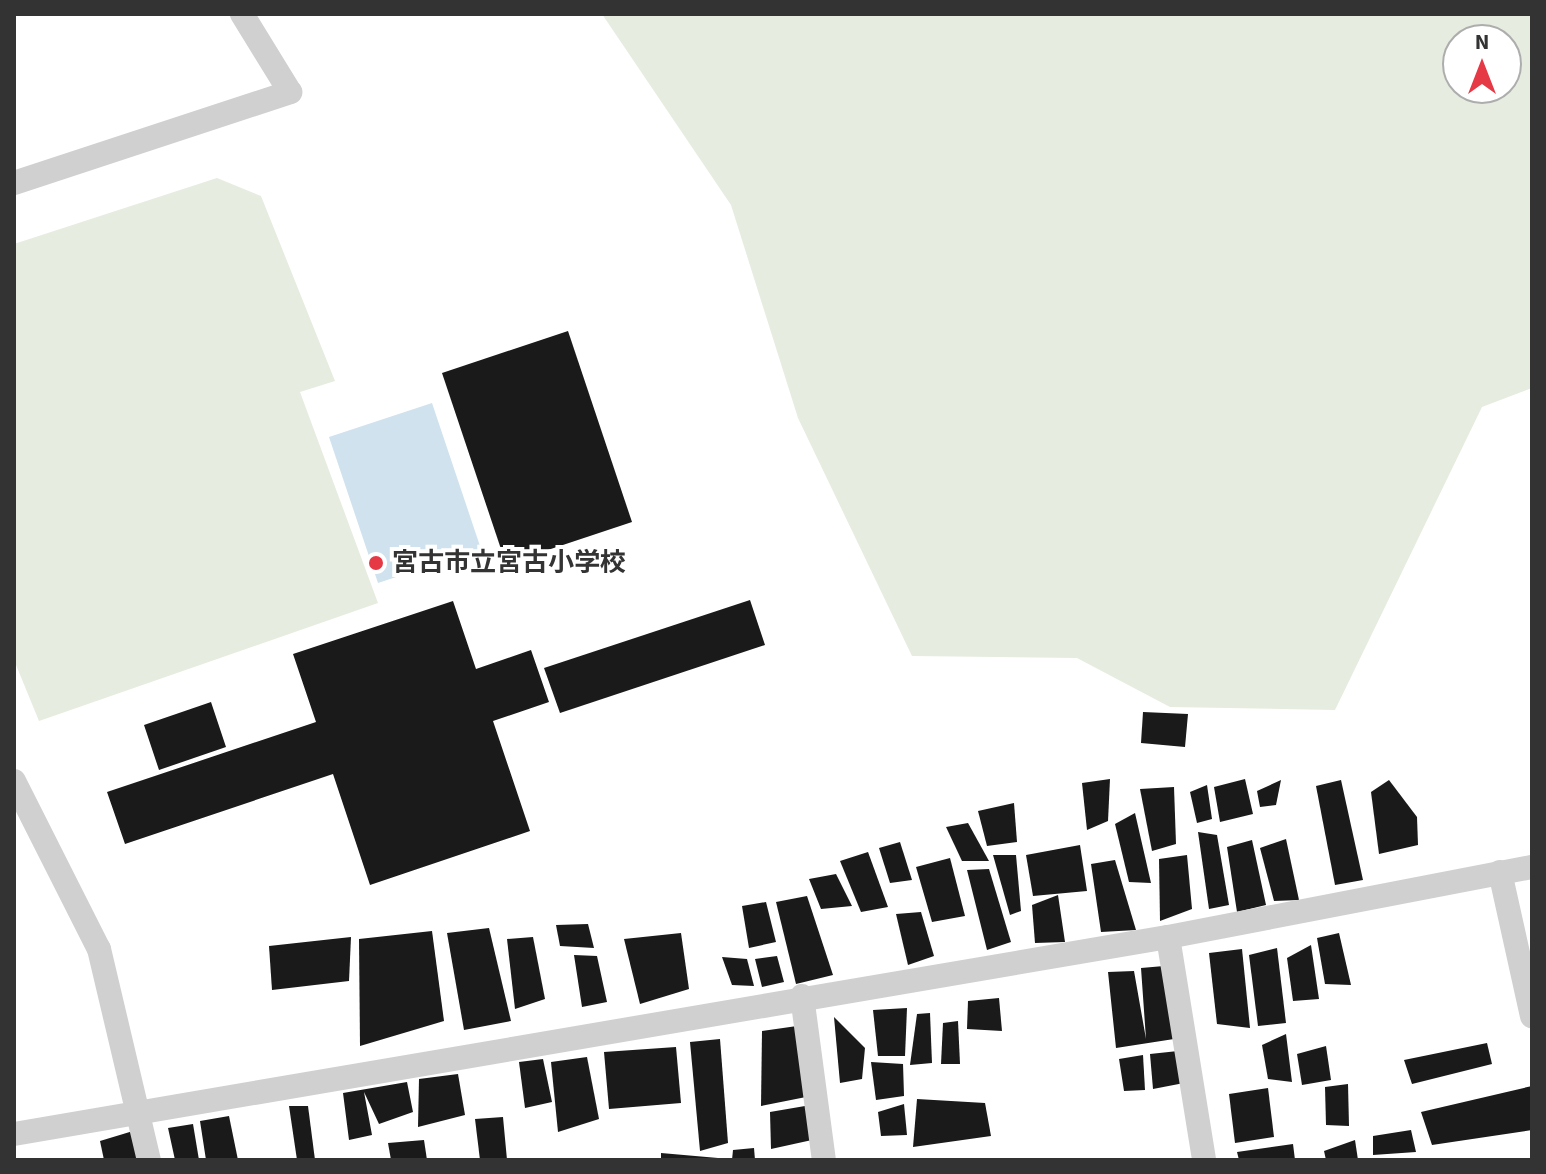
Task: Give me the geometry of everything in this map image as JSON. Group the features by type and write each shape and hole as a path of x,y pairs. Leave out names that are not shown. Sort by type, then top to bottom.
{"street":[{"path":"14,183 290,92 242,14"},
{"path":"17,794 99,949 141,1112 149,1160"},
{"path":"14,1134 802,996 1168,937 1532,867"},
{"path":"1500,872 1532,1016"},
{"path":"1168,937 1204,1160"},
{"path":"802,996 824,1160"}],"shaded area":[{"path":"602,14 1532,14 1532,388 1482,407 1335,710 1170,707 1077,658 912,656 798,418 731,205"},
{"path":"217,178 261,196 335,381 300,392 378,603 39,721 14,660 14,244"}],"water":[{"path":"432,403 481,549 378,583 329,437"}],"building":[{"path":"568,331 632,522 506,564 442,373"},
{"path":"750,600 765,645 560,713 544,668"},
{"path":"453,601 476,669 531,650 549,702 493,721 530,831 370,885 333,774 125,844 107,792 316,722 293,654"},
{"path":"211,702 226,747 159,770 144,725"},
{"path":"1143,712 1188,714 1185,747 1141,743"},
{"path":"1110,779 1108,821 1087,830 1082,783"},
{"path":"1245,779 1253,814 1220,822 1214,787"},
{"path":"1281,780 1276,805 1260,807 1257,791"},
{"path":"1341,780 1363,880 1335,885 1316,786"},
{"path":"1389,780 1417,817 1418,845 1379,854 1371,792"},
{"path":"1207,785 1212,819 1197,823 1190,792"},
{"path":"1174,787 1176,844 1152,851 1140,789"},
{"path":"1014,803 1017,842 987,846 978,811"},
{"path":"1135,813 1151,883 1129,882 1115,824"},
{"path":"968,823 989,861 962,861 946,827"},
{"path":"1198,832 1217,835 1229,905 1209,909"},
{"path":"1286,839 1299,900 1274,901 1260,848"},
{"path":"1252,840 1266,905 1237,912 1227,847"},
{"path":"900,842 912,880 890,883 879,848"},
{"path":"1080,845 1087,891 1033,896 1026,855"},
{"path":"868,852 888,907 861,912 840,861"},
{"path":"993,855 1016,855 1021,911 1010,915"},
{"path":"1187,855 1192,909 1160,921 1159,859"},
{"path":"950,858 965,916 932,922 916,867"},
{"path":"1115,860 1136,930 1101,932 1091,864"},
{"path":"989,869 1011,942 987,950 967,870"},
{"path":"836,874 852,906 821,909 809,879"},
{"path":"1058,895 1065,942 1035,943 1032,905"},
{"path":"807,896 833,975 796,984 776,902"},
{"path":"766,902 776,942 749,948 742,906"},
{"path":"921,912 934,956 908,965 896,914"},
{"path":"588,924 594,948 560,946 556,925"},
{"path":"489,928 511,1021 464,1030 447,933"},
{"path":"432,931 444,1021 360,1046 359,939"},
{"path":"681,933 689,989 640,1004 624,939"},
{"path":"1339,933 1351,985 1325,984 1317,938"},
{"path":"351,937 349,981 272,990 269,946"},
{"path":"533,937 545,999 515,1009 507,939"},
{"path":"1311,945 1319,999 1293,1001 1287,958"},
{"path":"1277,948 1286,1023 1258,1026 1249,955"},
{"path":"1242,949 1250,1028 1217,1024 1209,953"},
{"path":"574,955 597,956 607,1002 582,1007"},
{"path":"777,956 784,982 762,987 755,959"},
{"path":"722,957 747,959 754,986 732,985"},
{"path":"1164,966 1174,1039 1116,1048 1108,972 1134,971 1146,1039 1141,968"},
{"path":"999,998 1002,1031 967,1029 968,1001"},
{"path":"907,1008 905,1056 878,1056 873,1010"},
{"path":"930,1013 932,1063 910,1065 917,1014"},
{"path":"834,1017 865,1048 862,1079 840,1083"},
{"path":"958,1021 960,1064 941,1064 943,1023"},
{"path":"797,1026 806,1097 761,1106 762,1031"},
{"path":"1286,1034 1292,1082 1268,1079 1262,1045"},
{"path":"720,1039 728,1143 700,1151 690,1042"},
{"path":"1487,1043 1492,1064 1412,1084 1404,1060"},
{"path":"1326,1046 1331,1080 1302,1085 1297,1054"},
{"path":"676,1047 681,1103 609,1109 604,1052"},
{"path":"1178,1051 1184,1083 1153,1089 1150,1054"},
{"path":"1143,1055 1145,1090 1124,1091 1119,1059"},
{"path":"587,1057 599,1119 558,1132 551,1062"},
{"path":"543,1059 552,1102 525,1108 519,1062"},
{"path":"871,1062 903,1064 904,1096 876,1100"},
{"path":"458,1074 465,1115 418,1127 419,1079"},
{"path":"407,1082 413,1112 379,1124 364,1092 372,1135 349,1140 343,1093"},
{"path":"1348,1084 1349,1126 1326,1125 1325,1087"},
{"path":"1532,1086 1532,1130 1432,1145 1421,1112"},
{"path":"1268,1088 1274,1137 1235,1143 1229,1094"},
{"path":"917,1099 985,1103 991,1136 913,1147"},
{"path":"904,1104 907,1135 881,1136 878,1112"},
{"path":"289,1106 308,1106 315,1160 297,1160"},
{"path":"805,1106 812,1140 771,1149 770,1112"},
{"path":"229,1116 238,1160 206,1160 200,1121"},
{"path":"503,1117 507,1160 480,1160 475,1119"},
{"path":"193,1124 199,1160 175,1160 168,1128"},
{"path":"1411,1130 1416,1152 1373,1155 1373,1136"},
{"path":"133,1131 138,1160 104,1160 100,1141"},
{"path":"424,1140 427,1160 391,1160 388,1143"},
{"path":"1355,1140 1358,1160 1326,1160 1324,1151"},
{"path":"1293,1144 1295,1160 1239,1160 1237,1152"},
{"path":"754,1148 755,1160 732,1160 733,1150"},
{"path":"661,1153 718,1158 718,1160 661,1160"}],"place":[{"name":"宮古市立宮古小学校","path":"376,563"}]}
